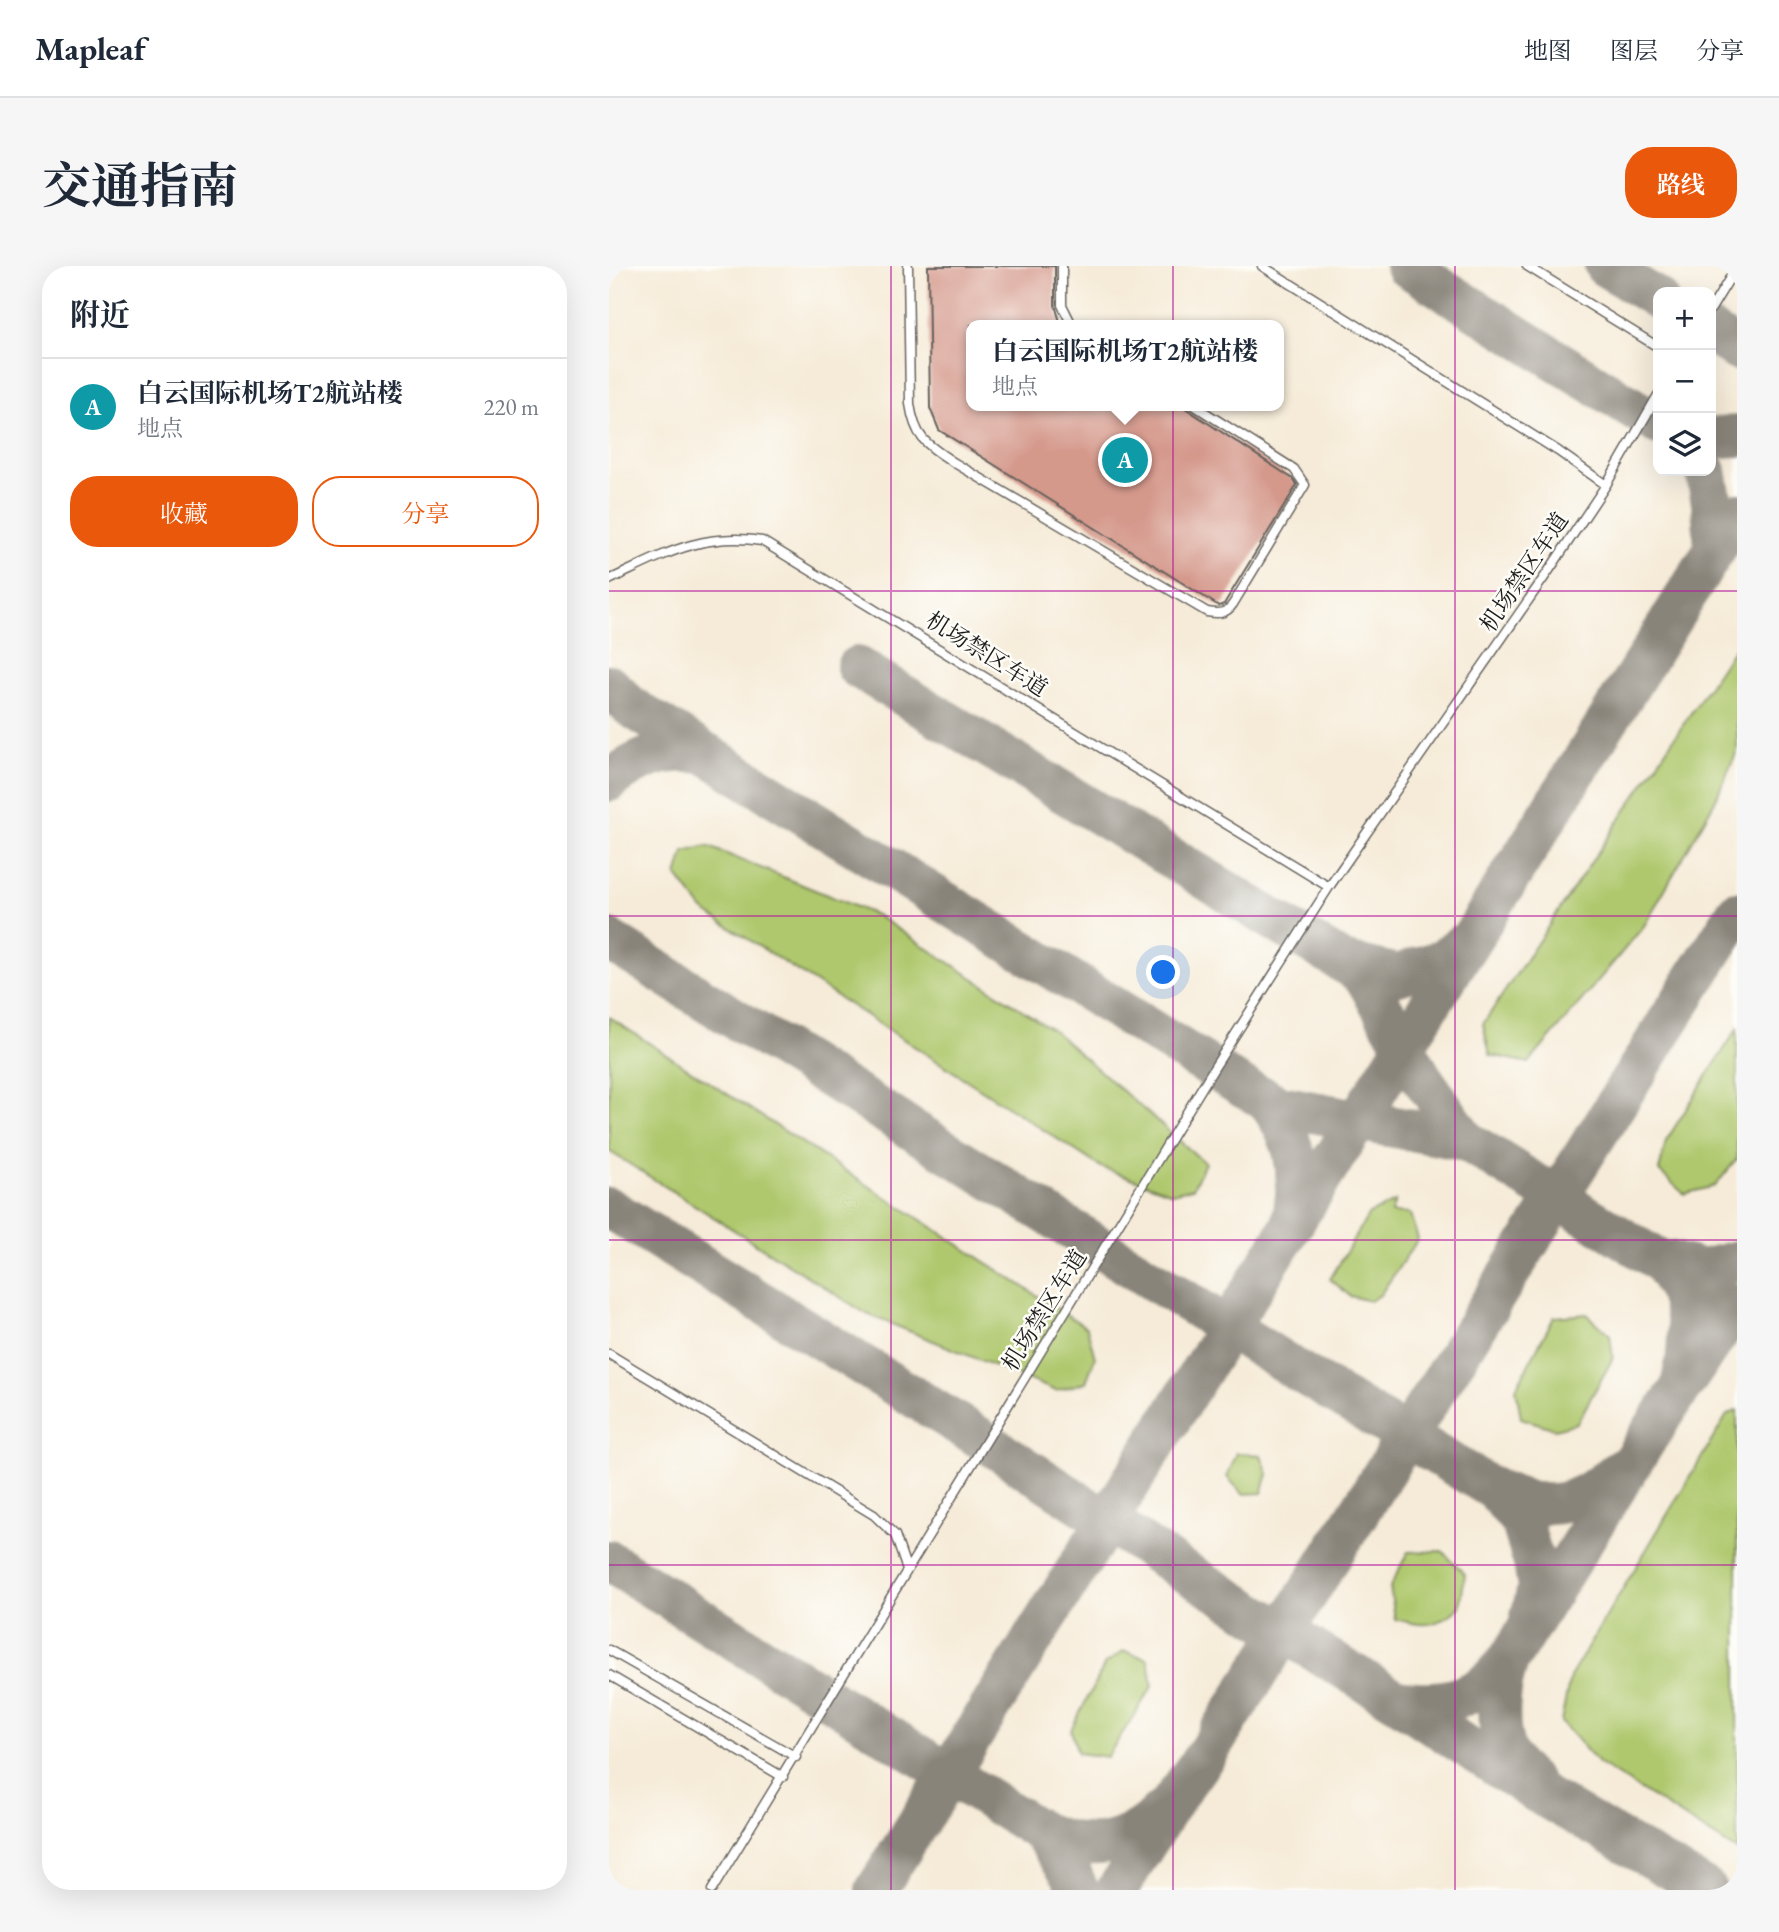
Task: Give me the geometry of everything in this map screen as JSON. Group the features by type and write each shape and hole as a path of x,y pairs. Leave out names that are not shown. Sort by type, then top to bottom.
{"lane":[{"path":"908,266 910,404 913,426 922,439 953,461 1207,612 1217,614 1228,611 1233,604 1305,485 1294,469 1203,411"},
{"path":"1062,266 1062,305 1070,320"},
{"path":"1262,266 1557,451 1606,485"},
{"path":"1527,266 1653,344"},
{"path":"1716,301 1737,266"},
{"name":"机场禁区车道","path":"712,1890 1329,887 1606,485 1653,404"},
{"name":"机场禁区车道","path":"609,580 676,549 711,538 762,541 1329,887"},
{"path":"609,1354 874,1515 895,1535 907,1570"},
{"path":"609,1650 796,1757"},
{"path":"609,1675 783,1777"}],"green space":[{"path":"1737,644 1737,751 1714,803 1644,926 1529,1063 1490,1055 1483,1024"},
{"path":"707,846 876,915 1053,1030 1205,1163 1193,1188 1172,1193 1101,1167 703,910 677,876 684,852"},
{"path":"609,1017 1087,1328 1095,1358 1086,1382 1056,1391 867,1314 609,1151"},
{"path":"1737,1029 1737,1159 1715,1186 1684,1194 1659,1171 1666,1141"},
{"path":"1395,1202 1391,1213 1410,1214 1418,1239 1380,1295 1370,1301 1350,1296 1330,1279 1369,1214"},
{"path":"1587,1314 1610,1335 1613,1358 1577,1423 1555,1429 1521,1418 1516,1388 1554,1317"},
{"path":"1737,1410 1737,1851 1598,1763 1561,1722 1570,1677 1727,1415"},
{"path":"1237,1453 1261,1455 1268,1474 1262,1493 1243,1494 1227,1477"},
{"path":"1442,1551 1465,1574 1460,1607 1444,1619 1430,1624 1395,1619 1390,1587 1408,1552"},
{"path":"1124,1651 1148,1659 1153,1686 1107,1757 1078,1753 1071,1730 1105,1664"}],"building":[{"path":"928,266 1055,266 1055,305 1060,320 966,320 966,411 1190,411 1293,479 1297,485 1224,604 1219,606 939,430 930,408"}],"taxiway":[{"path":"1406,266 1653,421"},
{"path":"1605,266 1653,296"},
{"path":"1716,335 1737,350"},
{"path":"1716,438 1737,436"},
{"path":"1707,476 1712,503 1715,550"},
{"path":"876,1890 1737,514"},
{"path":"857,667 1359,972 1367,981 1422,1078 1465,1140"},
{"path":"609,685 631,707 1244,1088 1280,1106 1465,1140 1737,1309"},
{"path":"609,781 632,765 655,755 680,752 708,754"},
{"path":"1117,1890 1173,1800 1209,1750 1737,912"},
{"path":"609,940 1298,1371 1495,1490 1522,1523 1534,1563 1538,1588 1529,1625"},
{"path":"1347,963 1398,975 1442,960 1463,944"},
{"path":"1264,1097 1283,1125 1293,1153 1297,1183 1293,1217"},
{"path":"609,1208 985,1441 1179,1568 1396,1700 1531,1789 1707,1890"},
{"path":"1660,1261 1678,1289 1686,1318 1687,1349 1682,1381"},
{"path":"1668,1261 1702,1270 1737,1261"},
{"path":"1509,1659 1649,1435 1737,1305"},
{"path":"1495,1490 1538,1503 1561,1503 1594,1489 1622,1468"},
{"path":"609,1561 1043,1833 1077,1843 1106,1843 1134,1832 1162,1811"},
{"path":"1396,1700 1430,1702 1460,1697 1486,1683 1509,1659 1501,1693 1500,1730 1508,1756 1531,1782"},
{"path":"1043,1833 1071,1873 1078,1890"}],"place":[{"name":"白云国际机场T2航站楼","path":"1125,460"}]}
